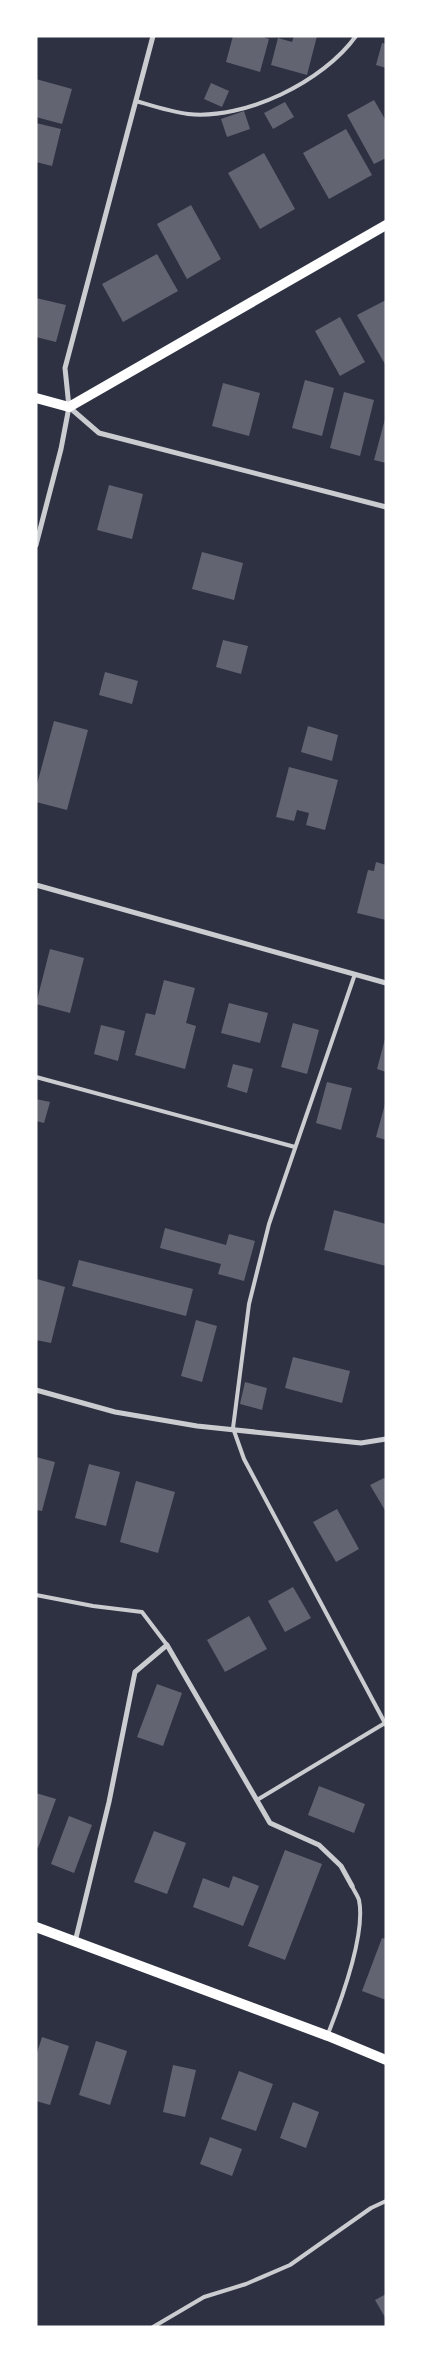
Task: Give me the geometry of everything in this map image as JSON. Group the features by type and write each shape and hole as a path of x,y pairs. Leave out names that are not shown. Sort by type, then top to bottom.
{"main road":[{"path":"36,398 69,406 386,225"},
{"path":"36,1927 328,2036 386,2060"}],"street":[{"path":"36,545 62,449 69,406 65,368 153,36"},
{"path":"69,406 99,433 386,507"},
{"path":"36,885 386,983"},
{"path":"36,1390 115,1412 197,1426 233,1428 301,1438 361,1443 386,1438"},
{"path":"75,1942 109,1802 134,1672 167,1645 270,1823 319,1845 341,1866 352,1886"}],"lane":[{"path":"136,102 188,114 225,112 274,99 307,82 345,52 356,36"},
{"path":"257,1800 385,1724 244,1459 233,1428 249,1304 269,1224 355,974"},
{"path":"36,1077 295,1147"},
{"path":"36,1595 93,1606 142,1612 167,1645"},
{"path":"328,2036 344,1994 359,1936 359,1900 352,1886"},
{"path":"153,2327 204,2297 246,2284 290,2265 371,2208 386,2201"}],"building":[{"path":"233,36 260,36 269,39 260,72 226,62"},
{"path":"294,36 317,36 307,75 271,65 278,38 292,42"},
{"path":"382,43 386,44 386,68 376,65"},
{"path":"36,79 72,89 62,124 36,117"},
{"path":"211,83 229,91 222,107 204,99"},
{"path":"374,100 386,121 386,158 374,164 347,115"},
{"path":"285,102 294,117 273,129 264,113"},
{"path":"244,111 250,129 227,137 221,119"},
{"path":"36,123 61,129 52,166 36,162"},
{"path":"346,129 372,175 329,199 303,153"},
{"path":"264,153 295,209 260,229 228,173"},
{"path":"191,205 221,259 187,279 157,224"},
{"path":"157,254 178,291 123,322 102,284"},
{"path":"36,298 66,305 56,342 36,337"},
{"path":"386,300 386,366 357,315"},
{"path":"340,317 365,362 340,376 315,331"},
{"path":"305,380 334,388 322,436 292,428"},
{"path":"223,383 260,393 249,436 212,426"},
{"path":"344,392 374,400 360,456 330,448"},
{"path":"386,419 386,463 374,460"},
{"path":"109,485 143,494 132,539 97,530"},
{"path":"202,552 243,563 234,600 192,589"},
{"path":"223,640 248,646 241,674 216,667"},
{"path":"105,672 138,681 132,704 99,695"},
{"path":"54,721 88,730 67,810 36,802 36,788"},
{"path":"308,726 338,735 332,761 301,752"},
{"path":"289,767 338,780 325,830 306,825 309,813 297,810 294,821 276,817"},
{"path":"376,862 386,865 386,920 357,913 368,870 374,871"},
{"path":"50,949 84,958 70,1013 36,1004"},
{"path":"164,980 195,988 186,1023 196,1026 185,1069 135,1055 146,1013 155,1015"},
{"path":"229,1003 268,1013 260,1043 221,1033"},
{"path":"293,1023 319,1030 307,1074 281,1067"},
{"path":"101,1025 125,1031 118,1061 94,1054"},
{"path":"386,1039 386,1072 377,1069"},
{"path":"233,1064 253,1069 247,1093 227,1087"},
{"path":"327,1082 352,1088 341,1130 316,1123"},
{"path":"36,1099 50,1102 44,1123 36,1121"},
{"path":"386,1104 386,1140 376,1137"},
{"path":"334,1210 386,1224 386,1266 324,1250"},
{"path":"165,1228 226,1245 229,1234 255,1241 244,1281 218,1274 221,1264 160,1248"},
{"path":"79,1260 193,1289 186,1316 72,1286"},
{"path":"37,1279 65,1287 51,1343 36,1340"},
{"path":"196,1320 217,1326 202,1382 181,1376"},
{"path":"293,1357 350,1371 342,1403 285,1388"},
{"path":"245,1382 267,1388 262,1410 240,1404"},
{"path":"36,1457 55,1462 42,1511 36,1510"},
{"path":"89,1464 120,1472 106,1526 75,1518"},
{"path":"384,1478 386,1481 386,1512 370,1485"},
{"path":"136,1481 175,1492 158,1553 120,1542"},
{"path":"337,1509 359,1549 336,1562 313,1522"},
{"path":"293,1587 311,1618 285,1632 268,1601"},
{"path":"249,1616 267,1649 225,1672 207,1640"},
{"path":"157,1684 182,1693 163,1746 137,1737"},
{"path":"319,1786 365,1804 354,1833 308,1815"},
{"path":"36,1793 56,1799 38,1848 36,1847"},
{"path":"69,1816 92,1825 74,1873 51,1864"},
{"path":"154,1831 186,1843 167,1894 134,1882"},
{"path":"285,1850 322,1864 285,1960 248,1946"},
{"path":"233,1876 259,1886 243,1926 193,1907 203,1878 229,1888"},
{"path":"382,1938 386,1939 386,2000 362,1991"},
{"path":"42,2037 69,2046 50,2105 36,2101 36,2056"},
{"path":"96,2041 127,2051 110,2105 79,2095"},
{"path":"173,2065 196,2070 185,2117 163,2112"},
{"path":"239,2071 273,2084 256,2131 221,2119"},
{"path":"293,2102 319,2112 306,2148 280,2138"},
{"path":"210,2137 242,2149 232,2176 200,2164"},
{"path":"386,2294 386,2319 375,2300"}]}
